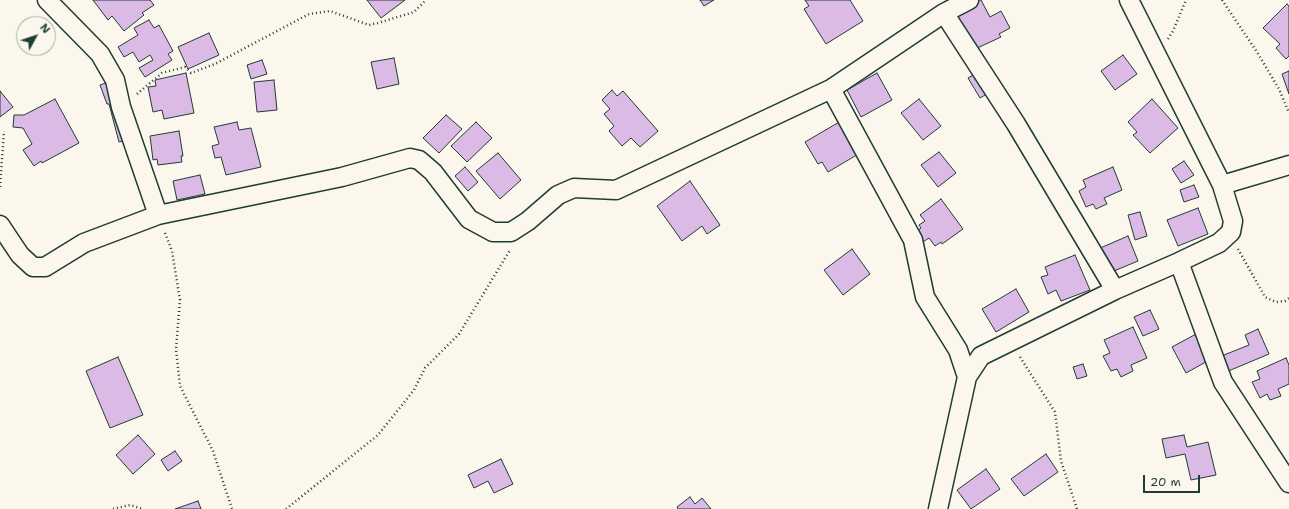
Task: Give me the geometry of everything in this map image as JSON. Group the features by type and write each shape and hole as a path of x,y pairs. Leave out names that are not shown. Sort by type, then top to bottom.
{"street":[{"path":"47,0 100,54 115,80 121,107 158,215"},
{"path":"0,225 24,259 33,267 45,267 84,243 158,215 342,177 410,158 419,160 432,172 469,219 493,232 510,232 528,221 558,195 574,188 616,190 831,89 944,13 969,0"},
{"path":"938,509 967,376 981,356 1115,290 1219,243 1231,232 1233,221 1222,186 1129,0"},
{"path":"944,13 1016,124 1115,290"},
{"path":"831,89 913,240 925,297 958,350 967,376"},
{"path":"1222,186 1289,165"},
{"path":"1179,262 1223,382 1289,483"}],"path":[{"path":"121,107 162,73 185,67 191,73 215,64 310,14 330,11 369,24 378,23 414,12 426,0"},
{"path":"1157,56 1173,31 1186,0"},
{"path":"1222,0 1257,52 1279,89 1289,113"},
{"path":"0,187 4,130"},
{"path":"158,215 172,251 180,300 176,349 180,386 212,451 232,509"},
{"path":"1231,232 1239,251 1265,297 1276,302 1285,301 1289,298"},
{"path":"286,509 378,436 414,390 425,368 459,334 512,247"},
{"path":"1010,341 1055,412 1061,461 1078,509"},
{"path":"113,509 130,505 143,509"}],"building":[{"path":"93,0 150,0 154,5 142,13 144,15 124,31 112,16 108,20"},
{"path":"367,0 405,0 381,18"},
{"path":"700,0 714,0 704,6"},
{"path":"805,0 850,0 863,21 826,44 804,9 809,6"},
{"path":"981,0 990,17 1001,11 1010,28 999,34 1001,37 973,50 953,12"},
{"path":"1287,4 1289,6 1289,56 1286,59 1276,48 1280,44 1263,28"},
{"path":"149,20 154,28 159,25 173,51 168,54 172,60 145,77 139,68 153,60 150,55 139,62 133,52 124,57 118,47 138,35 134,28"},
{"path":"209,33 219,55 188,69 178,47"},
{"path":"1123,55 1137,74 1115,90 1101,71"},
{"path":"394,58 399,84 377,89 371,62"},
{"path":"262,60 267,74 251,79 247,65"},
{"path":"1289,71 1289,94 1282,74"},
{"path":"978,72 990,92 980,98 968,78"},
{"path":"186,73 194,113 164,119 162,110 153,112 148,87 156,86 155,80"},
{"path":"877,73 892,100 861,117 847,90"},
{"path":"274,80 277,110 257,112 254,82"},
{"path":"111,81 127,140 119,142 109,104 107,104 100,85"},
{"path":"612,90 617,96 623,91 658,131 640,147 631,138 622,146 609,131 614,126 604,114 610,109 602,100"},
{"path":"0,91 13,107 0,117"},
{"path":"55,99 79,143 42,163 41,161 34,166 23,150 32,144 23,128 13,127 14,115 24,115"},
{"path":"919,99 941,126 923,140 901,113"},
{"path":"1152,99 1178,128 1150,153 1133,135 1137,132 1128,122"},
{"path":"446,115 462,129 439,153 423,138"},
{"path":"841,121 860,153 828,172 822,162 818,164 805,142"},
{"path":"237,122 239,130 251,128 261,167 226,175 221,157 215,158 212,146 219,144 214,127"},
{"path":"476,122 492,138 467,162 451,146"},
{"path":"179,131 183,156 181,156 182,162 158,165 157,159 153,160 150,136"},
{"path":"939,152 956,173 938,187 921,165"},
{"path":"498,153 521,180 500,199 476,171"},
{"path":"1184,161 1194,175 1181,183 1172,169"},
{"path":"465,167 478,182 468,191 455,176"},
{"path":"1113,167 1122,190 1104,198 1107,204 1096,209 1093,204 1086,207 1079,191 1086,187 1083,180"},
{"path":"200,175 205,194 177,200 173,181"},
{"path":"690,181 720,225 707,234 702,226 682,241 657,206"},
{"path":"1194,185 1199,197 1184,202 1180,190"},
{"path":"941,199 963,229 942,244 941,242 935,246 929,238 923,242 916,232 921,228 919,225 925,221 920,215"},
{"path":"1198,208 1208,234 1178,246 1167,220"},
{"path":"1140,212 1147,236 1135,240 1128,215"},
{"path":"1128,236 1138,261 1109,273 1098,249"},
{"path":"852,249 870,274 843,295 824,270"},
{"path":"1075,255 1090,290 1061,301 1056,290 1048,294 1041,277 1048,275 1045,267"},
{"path":"1016,289 1029,312 996,332 982,309"},
{"path":"1150,310 1159,329 1143,336 1134,317"},
{"path":"1133,327 1147,358 1131,365 1133,371 1121,377 1117,369 1111,371 1103,356 1110,353 1104,340"},
{"path":"1258,329 1269,354 1226,372 1219,357 1249,345 1245,335"},
{"path":"1198,333 1213,358 1186,373 1172,347"},
{"path":"118,357 143,415 110,428 86,371"},
{"path":"1286,358 1289,365 1289,384 1278,389 1281,396 1270,400 1267,394 1260,398 1252,382 1260,379 1257,371"},
{"path":"1083,364 1087,376 1077,379 1073,367"},
{"path":"138,435 155,454 133,474 116,455"},
{"path":"1184,435 1187,447 1208,442 1216,475 1191,480 1185,454 1166,458 1162,439"},
{"path":"175,451 182,461 168,471 161,460"},
{"path":"1046,454 1058,472 1024,496 1011,479"},
{"path":"501,459 513,484 494,493 488,481 474,488 468,475"},
{"path":"986,469 1000,489 971,509 957,490"},
{"path":"690,497 695,504 702,498 711,509 678,509 677,507"},
{"path":"198,501 201,509 175,509"}]}
